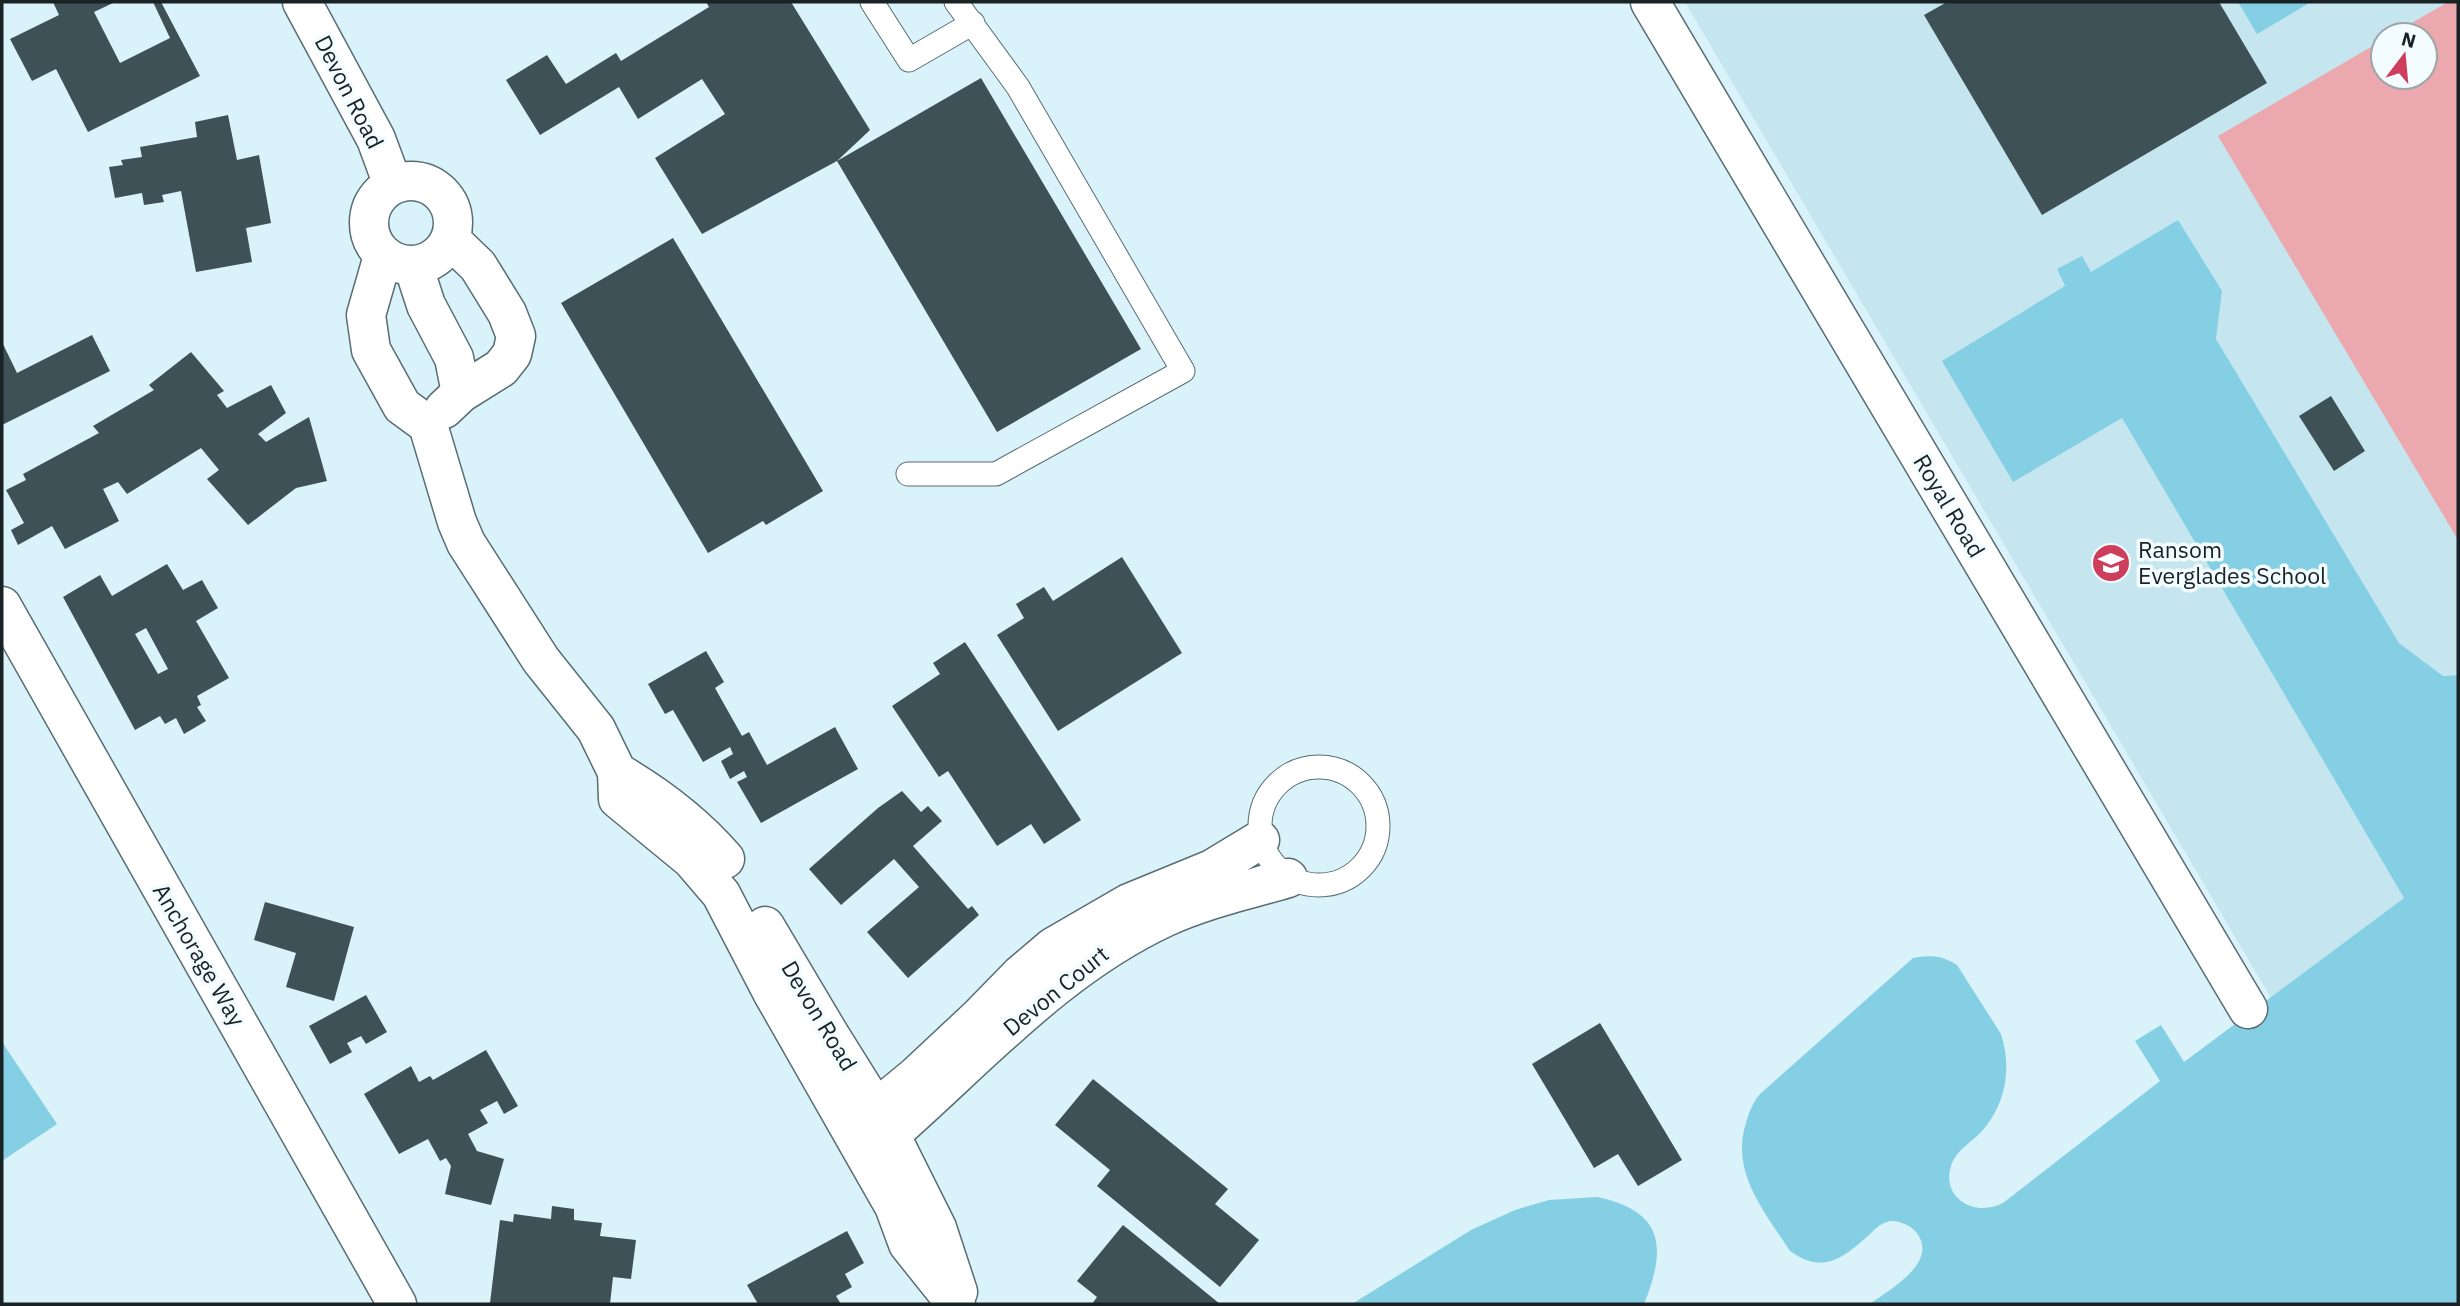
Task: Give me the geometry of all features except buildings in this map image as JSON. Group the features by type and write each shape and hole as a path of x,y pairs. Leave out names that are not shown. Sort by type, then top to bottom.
{"street":[{"name":"Devon Road","path":"302,2 376,139 393,185"},
{"name":"Royal Road","path":"1650,2 2248,1009"},
{"path":"398,260 433,260 451,240 454,227 448,201 439,191 415,180 401,181 379,195 372,207 369,233 374,245 398,260 426,305 454,358 461,393"},
{"path":"398,260 366,315 371,350 402,407 428,425 461,393 501,368 512,354 516,336 507,313 478,266 451,240"},
{"name":"Devon Road","path":"428,425 457,522 466,542 541,660 596,729 617,772 650,791 677,812 725,858 864,1105 937,1228 962,1304"},
{"name":"Anchorage Way","path":"2,606 397,1304"},
{"name":"Devon Court","path":"864,1105 916,1076 1020,975 1053,947 1129,903 1212,869 1261,840"},
{"name":"Devon Court","path":"864,1105 1044,994 1093,956 1168,916 1205,902 1288,878"},
{"name":"Devon Road","path":"864,1105 908,1244 956,1304"}],"lane":[{"path":"872,2 909,61 973,23"},
{"path":"908,474 996,474 1183,371 1018,87 956,2"},
{"path":"1327,767 1345,773 1361,783 1373,799 1378,817 1378,837 1372,855 1360,870 1344,881 1325,886 1307,885 1288,878 1266,855 1261,840 1259,821 1264,802 1275,786 1289,774 1308,768 1327,767"}],"shaded area":[{"name":"Ransom Everglades School","path":"1685,2 2458,2 2458,675 2443,676 2399,643 2216,339 2222,291 2057,269 2122,418 2404,898 2271,998"},
{"path":"2448,2 2458,2 2458,540 2218,136 2369,48 2369,91 2439,91 2439,21 2415,21"}],"water":[{"path":"2238,2 2311,2 2257,34"},
{"path":"2178,220 2222,291 2216,339 2399,643 2443,676 2458,675 2458,1304 1870,1304 1900,1283 1917,1264 1922,1254 1922,1243 1916,1232 1902,1223 1888,1222 1832,1261 1813,1262 1802,1258 1790,1251 1753,1191 1746,1175 1742,1141 1750,1111 1760,1094 1913,958 1936,957 1957,965 2001,1034 2006,1073 1997,1109 1982,1131 1954,1158 1949,1175 1950,1186 1962,1201 1981,1208 1992,1207 2003,1203 2160,1081 2135,1041 2161,1025 2184,1062 2404,898 2122,418 2013,482 1942,361 2065,286 2057,269 2082,256 2091,272"},
{"path":"2,1042 57,1124 2,1161"},
{"path":"1597,1197 1619,1203 1636,1212 1647,1222 1654,1234 1656,1265 1644,1304 1352,1304 1471,1230 1515,1210 1549,1200"}],"place":[{"name":"Ransom Everglades School","path":"2111,563"}]}
